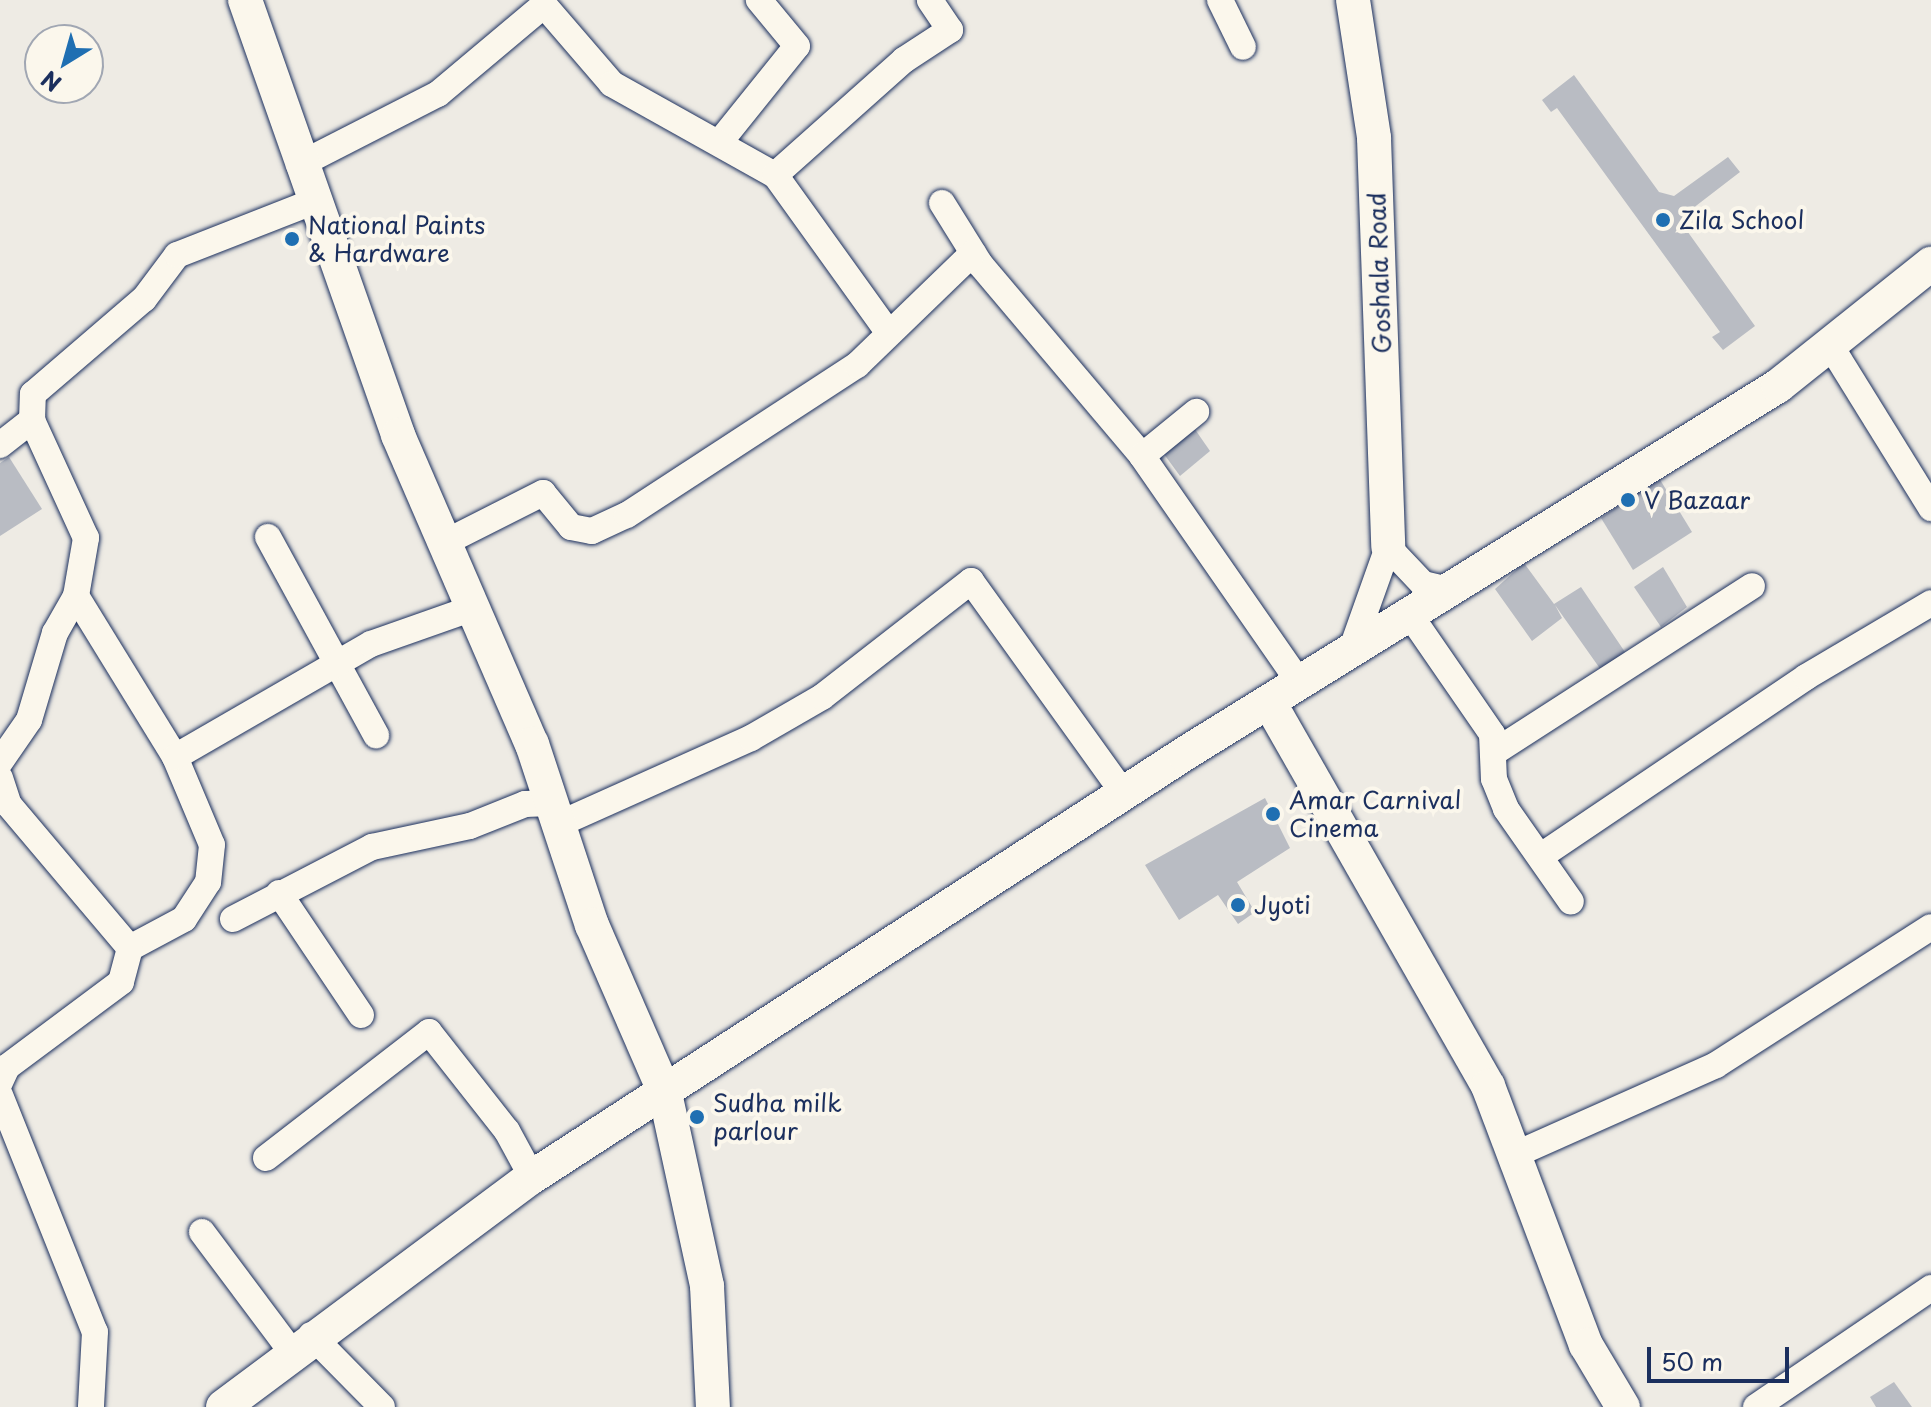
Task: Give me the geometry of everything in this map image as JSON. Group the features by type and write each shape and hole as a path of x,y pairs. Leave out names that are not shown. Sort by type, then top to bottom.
{"main road":[{"path":"245,0 312,202 444,543 555,814 592,925 665,1093 707,1286 713,1407"},
{"name":"Goshala Road","path":"1353,0 1374,138 1388,547"},
{"path":"223,1407 301,1343 532,1177 1124,794 1778,386 1929,270"},
{"path":"1269,702 1488,1086 1586,1345 1623,1407"}],"street":[{"path":"719,143 797,46 759,0"},
{"path":"775,175 904,60 950,30 930,0"},
{"path":"1220,0 1243,47"},
{"path":"299,165 438,94 544,5 612,84 775,175 888,332"},
{"path":"0,762 29,720 55,633 76,596 82,524 32,420 33,394 144,299 177,255 312,202"},
{"path":"942,203 973,253 1142,456 1300,683"},
{"path":"444,543 543,493 571,527 592,531 627,515 857,365 973,253"},
{"path":"1830,345 1931,508"},
{"path":"1142,456 1196,412"},
{"path":"0,445 32,420"},
{"path":"268,537 376,735"},
{"path":"1351,651 1388,547 1423,584 1449,590"},
{"path":"233,919 372,847 470,826 525,804 555,814 751,738 822,697 971,581 1124,794"},
{"path":"1493,753 1752,586"},
{"path":"0,1082 7,1067 121,982 130,948 184,919 208,882 212,845 175,757 76,596"},
{"path":"1541,856 1806,677 1931,603"},
{"path":"175,757 337,662 473,608"},
{"path":"1410,615 1492,734 1493,753 1506,809 1571,902"},
{"path":"0,778 9,805 130,948"},
{"path":"279,893 361,1015"},
{"path":"1514,1155 1716,1065 1931,927"},
{"path":"266,1158 429,1032 507,1131 532,1177"},
{"path":"0,1095 95,1332 91,1407"},
{"path":"202,1232 301,1343 382,1407"},
{"path":"1756,1407 1931,1288"}],"building":[{"name":"Zila School","path":"1574,75 1659,192 1674,196 1728,157 1740,172 1688,212 1685,228 1755,326 1723,350 1712,337 1720,332 1557,108 1551,112 1542,100"},
{"path":"1192,425 1210,451 1180,476 1161,450"},
{"path":"9,457 42,509 0,536 0,463"},
{"path":"1659,478 1692,532 1633,570 1601,518"},
{"path":"1524,563 1554,604 1581,587 1625,652 1601,670 1555,605 1562,618 1532,641 1495,589"},
{"path":"1663,567 1687,607 1661,627 1634,587"},
{"path":"1265,798 1290,848 1237,882 1255,912 1238,924 1218,895 1179,920 1145,865"},
{"path":"1894,1382 1912,1407 1876,1407 1870,1397"}],"place":[{"name":"Zila School","path":"1663,220"},
{"name":"National Paints & Hardware","path":"292,239"},
{"name":"V Bazaar","path":"1628,500"},
{"name":"Amar Carnival Cinema","path":"1273,814"},
{"name":"Jyoti","path":"1238,905"},
{"name":"Sudha milk parlour","path":"697,1117"}]}
